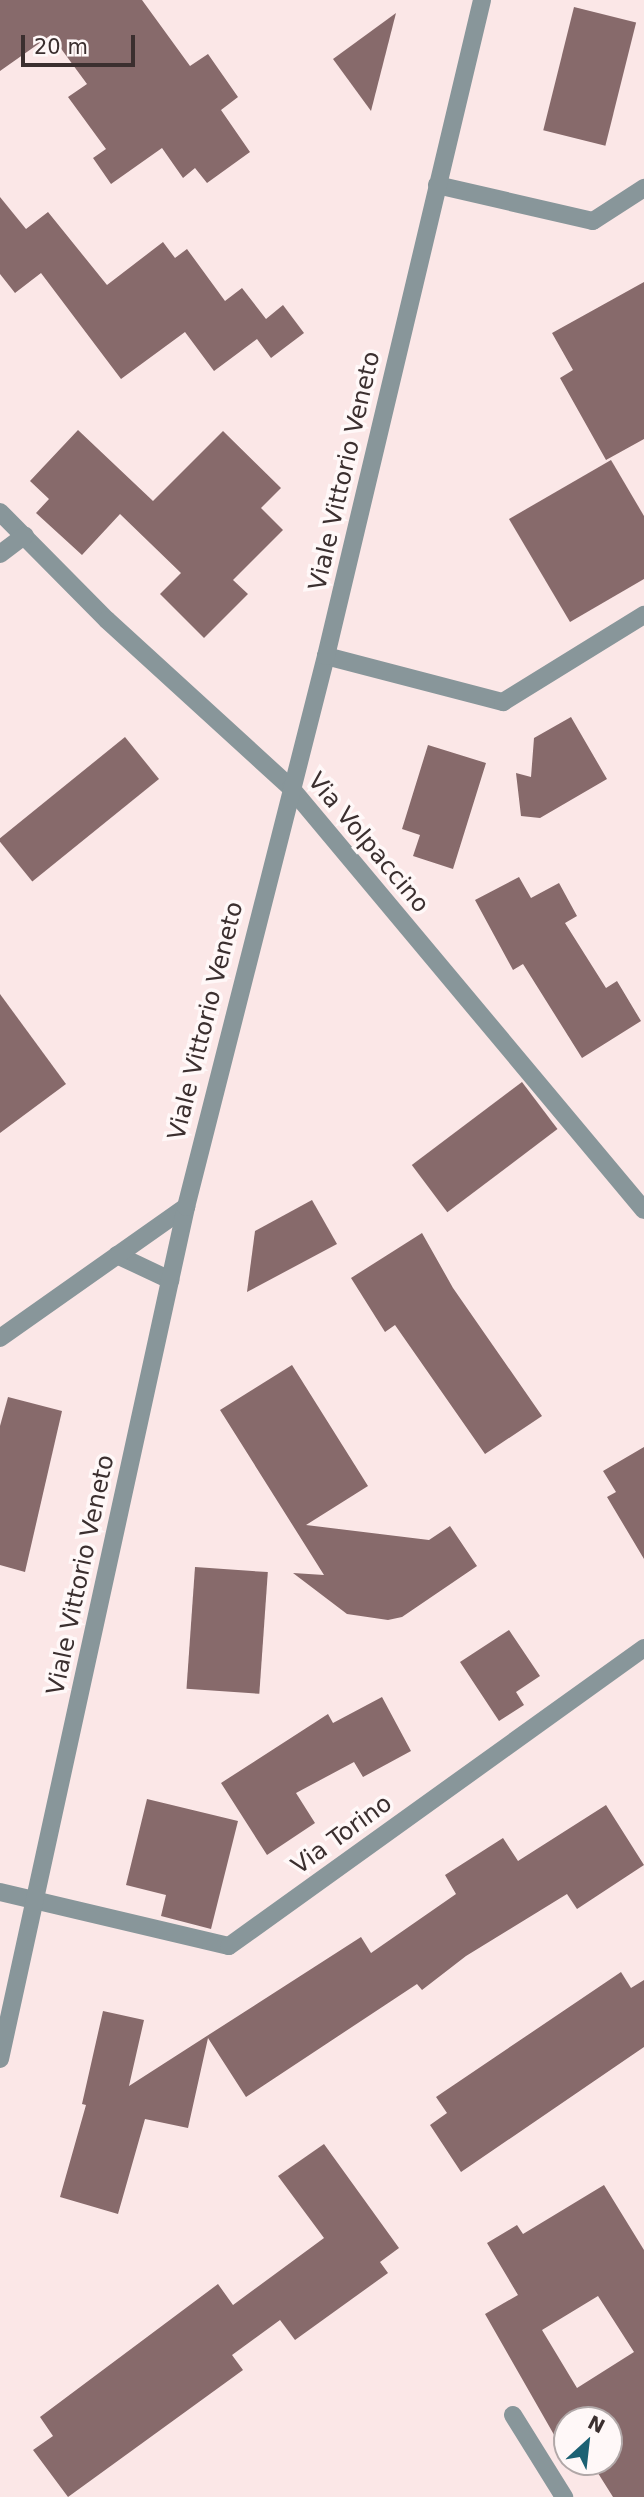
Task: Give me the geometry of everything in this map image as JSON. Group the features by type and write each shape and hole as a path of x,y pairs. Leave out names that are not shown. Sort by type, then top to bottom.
{"street":[{"name":"Viale Vittorio Veneto","path":"0,2059 186,1207 290,788 327,656 482,0"},
{"path":"437,185 593,220 644,188"},
{"name":"Via Volpaccino","path":"0,512 107,620 290,788 644,1210"},
{"path":"0,554 24,535"},
{"path":"327,656 503,702 644,615"},
{"path":"0,1338 186,1207"},
{"path":"117,1255 170,1280"},
{"name":"Via Torino","path":"0,1892 229,1945 644,1648"},
{"path":"513,2416 564,2497"}],"building":[{"path":"0,0 142,0 190,66 208,54 238,97 221,110 250,152 207,183 195,168 183,178 162,148 111,184 93,158 106,149 68,97 87,84 51,35 0,71"},
{"path":"574,7 636,22 605,146 543,130"},
{"path":"396,13 371,111 333,59"},
{"path":"0,197 26,229 48,212 107,285 163,242 175,258 187,249 225,301 242,288 266,319 283,305 304,333 271,358 257,339 214,371 185,332 121,379 41,273 15,293 0,274"},
{"path":"644,282 644,439 606,460 560,378 573,370 552,333"},
{"path":"78,430 153,501 223,431 281,488 261,508 283,530 233,580 248,594 204,638 160,594 181,573 120,514 82,555 36,513 49,499 30,481"},
{"path":"611,460 644,516 644,579 570,622 509,519"},
{"path":"571,717 607,779 540,818 521,816 516,773 531,777 534,738"},
{"path":"125,737 159,779 32,882 0,838"},
{"path":"428,745 486,763 453,869 413,856 420,835 402,829"},
{"path":"519,877 531,898 559,883 577,916 565,923 606,988 617,981 641,1021 582,1058 523,964 513,970 475,900"},
{"path":"0,994 66,1084 0,1133"},
{"path":"522,1082 558,1129 447,1212 412,1165"},
{"path":"312,1200 337,1244 247,1292 255,1231"},
{"path":"422,1233 453,1288 542,1416 485,1454 395,1325 385,1332 351,1278"},
{"path":"292,1365 368,1486 306,1525 429,1540 450,1526 477,1566 402,1617 388,1620 347,1614 293,1573 324,1575 220,1410"},
{"path":"8,1397 62,1411 25,1572 0,1565 0,1426"},
{"path":"644,1447 644,1559 607,1497 616,1492 603,1471"},
{"path":"195,1567 268,1572 259,1694 186,1689"},
{"path":"509,1630 540,1676 516,1692 524,1705 499,1721 460,1662"},
{"path":"382,1697 411,1751 363,1777 354,1762 296,1793 315,1823 267,1855 221,1783 328,1714 333,1723"},
{"path":"147,1799 238,1821 211,1929 161,1916 166,1895 126,1885"},
{"path":"606,1805 644,1865 577,1909 567,1894 466,1956 422,1990 417,1984 246,2097 208,2038 188,2128 145,2119 118,2214 60,2197 86,2105 82,2104 103,2011 144,2020 129,2086 361,1937 371,1953 456,1894 445,1875 503,1838 518,1861"},
{"path":"621,1972 631,1988 644,1980 644,2047 461,2172 430,2125 447,2113 436,2097"},
{"path":"324,2144 399,2248 380,2262 388,2273 295,2340 280,2320 232,2355 243,2370 68,2497 33,2450 53,2436 40,2417 218,2284 233,2305 324,2238 278,2176"},
{"path":"604,2185 644,2250 644,2497 613,2497 600,2476 623,2476 623,2406 553,2406 553,2433 485,2314 518,2295 487,2243 517,2225 523,2234","holes":["598,2296 634,2352 577,2388 542,2330"]}]}
